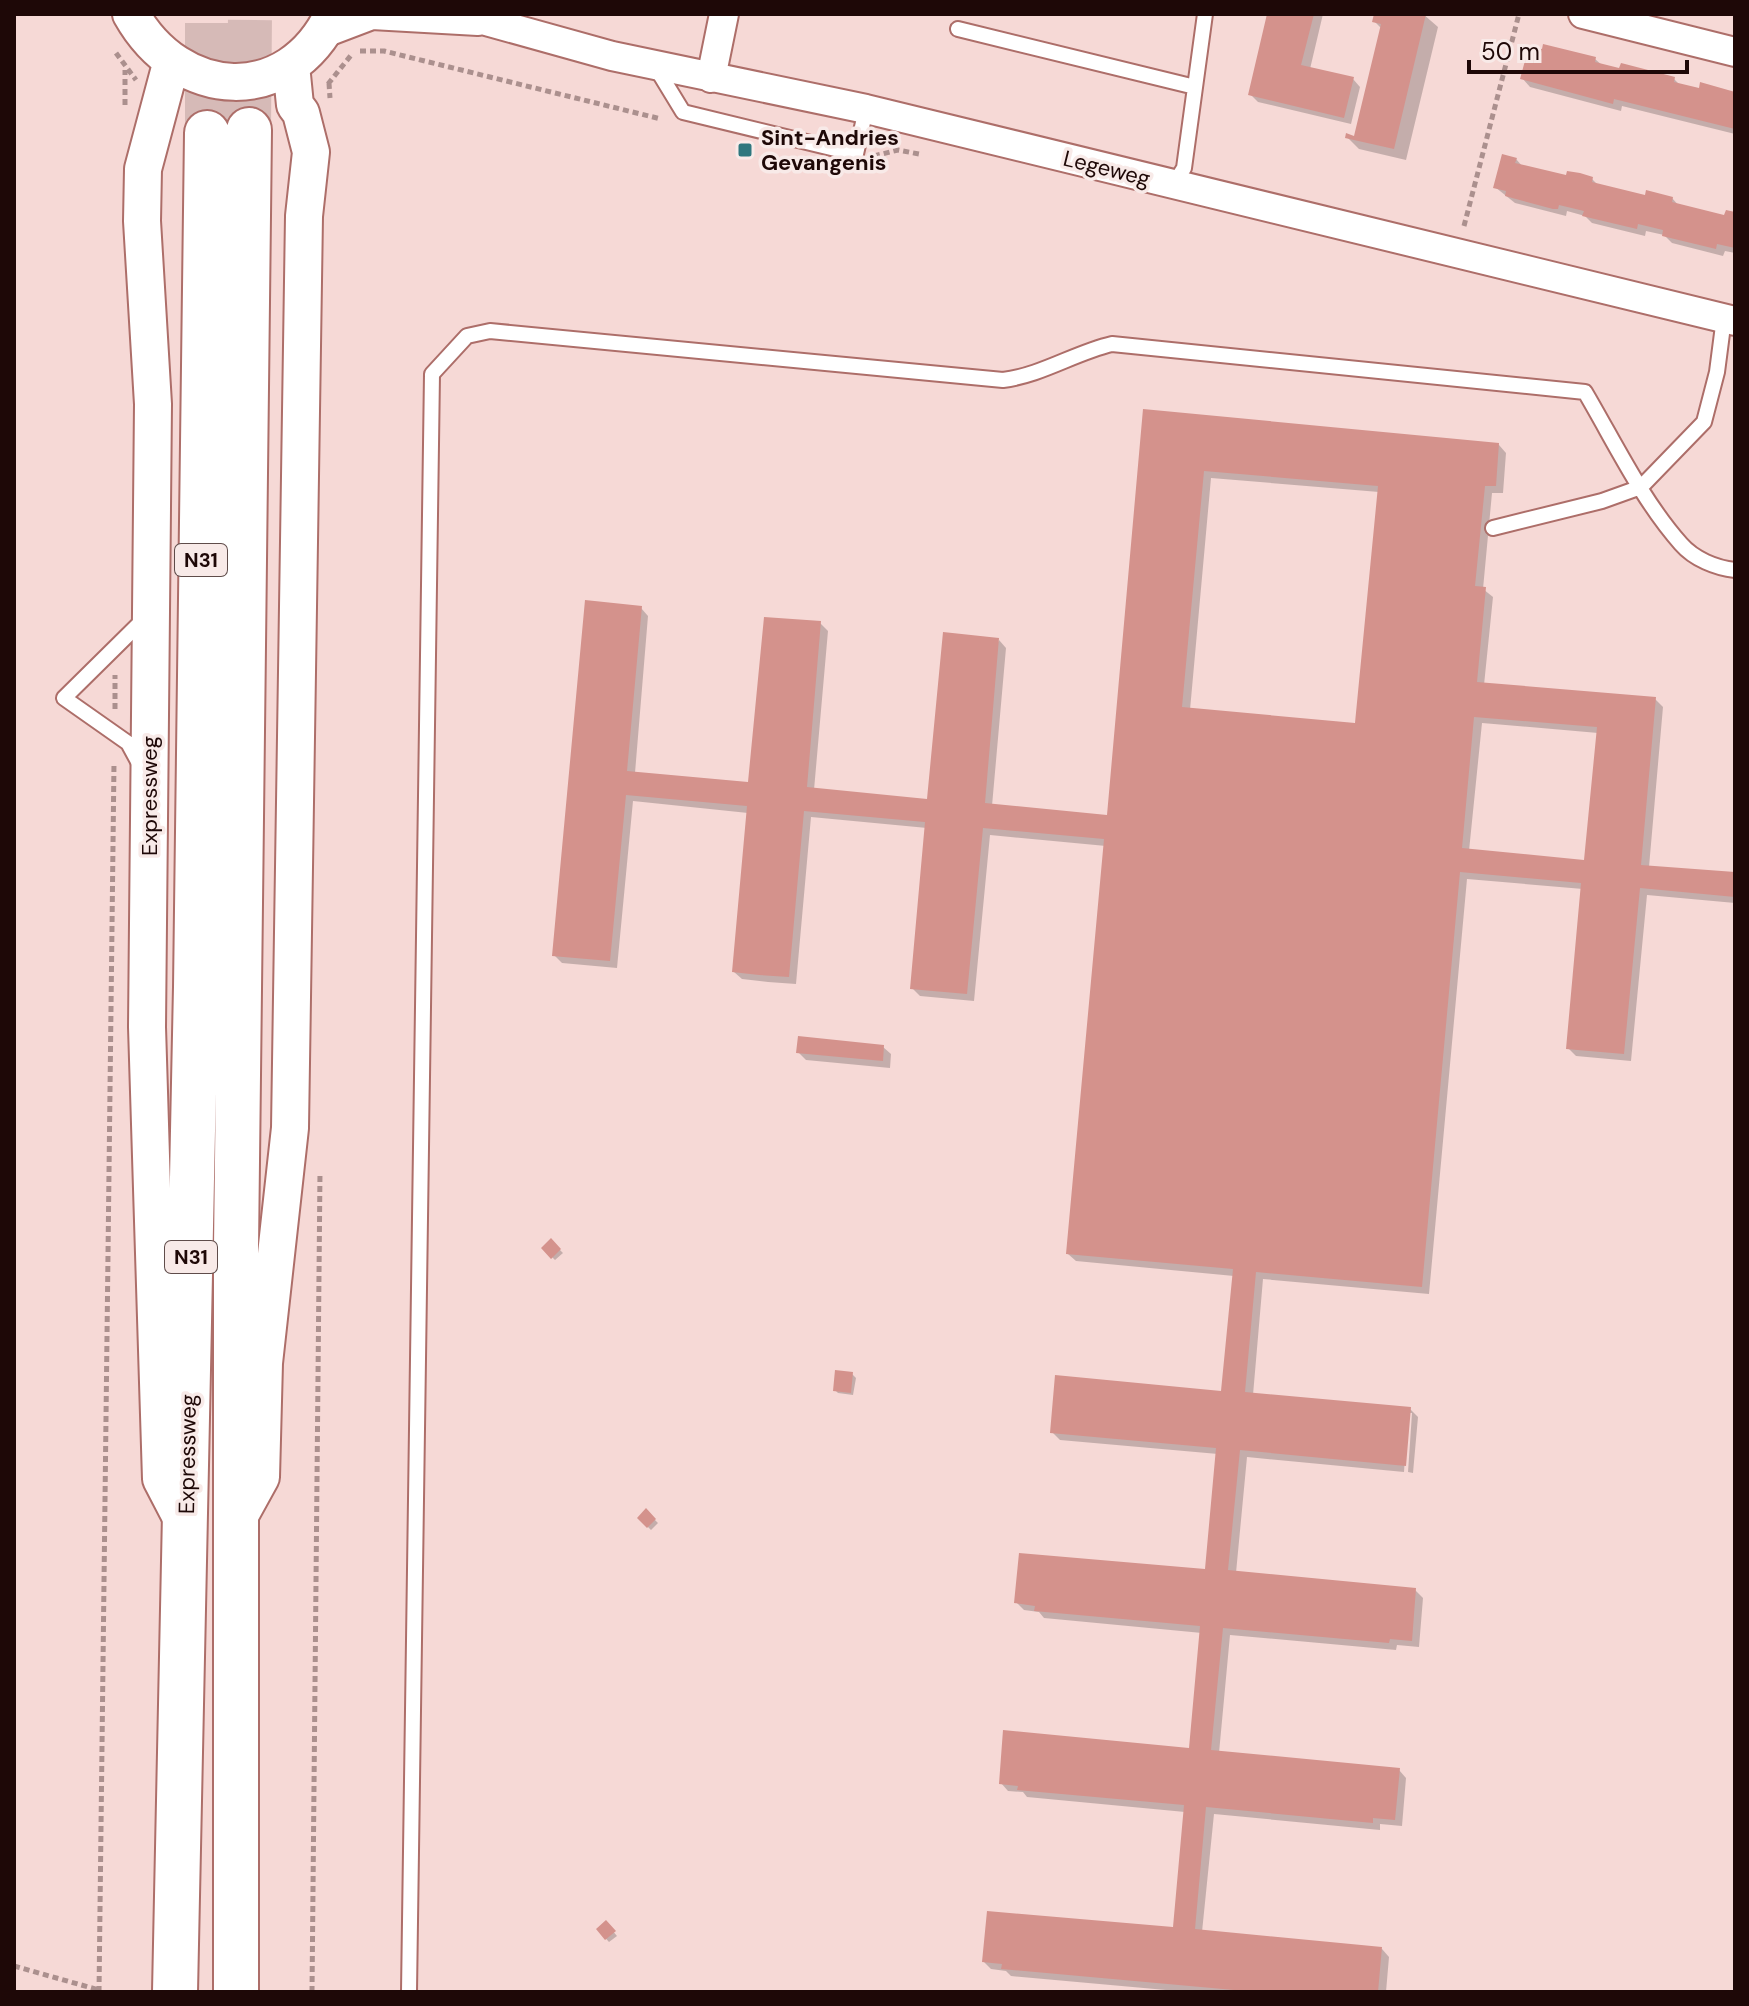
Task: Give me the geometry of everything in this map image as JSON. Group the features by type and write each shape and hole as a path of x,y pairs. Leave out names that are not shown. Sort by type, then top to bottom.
{"highway":[{"name":"N31","path":"236,1992 239,1517 236,1247 249,130"},
{"name":"Expressweg","path":"175,1992 186,1527 207,133"}],"street":[{"path":"131,14 149,44 171,64 199,77 233,82 266,76 291,65 327,24"},
{"path":"711,78 724,14"},
{"path":"1583,14 1735,52"},
{"name":"Legeweg","path":"327,24 372,15 469,18 655,66 866,109 1730,320"},
{"name":"Expressweg","path":"171,64 143,169 142,221 153,404 147,1058 161,1479 186,1527"},
{"name":"N31","path":"239,1517 261,1477 264,1363 290,1128 304,216 311,152 301,113 295,105 291,65"}],"lane":[{"path":"1174,184 1184,168 1205,14"},
{"path":"958,29 1195,87"},
{"path":"655,66 683,112 856,154 866,109"},
{"path":"1493,528 1602,501 1641,487 1704,422 1730,320"},
{"path":"409,1992 432,374 467,336 490,331 1003,380 1026,377 1088,350 1112,344 1585,392 1641,487 1682,546 1717,568 1735,570"},
{"path":"150,783 128,743 64,698 115,650 152,607"}],"path":[{"path":"1456,253 1519,14"},
{"path":"355,52 384,51 677,123"},
{"path":"125,70 125,117"},
{"path":"869,158 898,150 928,156"},
{"path":"14,1966 99,1991 115,650"}],"building":[{"path":"1267,14 1314,14 1301,65 1354,77 1344,118 1248,95"},
{"path":"1374,14 1426,14 1394,149 1345,138 1346,133 1354,136 1381,24 1372,22"},
{"path":"1543,44 1596,57 1595,62 1619,68 1621,63 1675,77 1674,82 1699,88 1700,82 1735,92 1735,129 1614,99 1613,104 1520,79 1529,46 1542,49"},
{"path":"1502,154 1517,158 1515,163 1566,175 1567,171 1580,173 1593,177 1592,182 1645,195 1646,190 1673,197 1672,202 1724,215 1726,210 1735,212 1735,248 1717,244 1716,249 1662,236 1663,230 1638,224 1637,229 1582,216 1584,211 1559,205 1558,209 1553,209 1505,196 1506,191 1493,188"},
{"path":"1143,409 1499,443 1496,486 1485,486 1475,586 1486,587 1477,682 1656,697 1641,865 1735,872 1735,897 1640,888 1624,1054 1566,1049 1581,883 1460,872 1422,1287 1256,1272 1245,1392 1411,1407 1406,1466 1240,1450 1228,1570 1416,1588 1412,1641 1390,1639 1389,1643 1223,1628 1211,1750 1400,1768 1395,1820 1373,1818 1373,1823 1206,1807 1195,1929 1382,1947 1378,1992 1256,1992 1001,1969 1002,1964 982,1962 987,1911 1173,1927 1184,1805 1017,1790 1018,1786 999,1784 1003,1730 1189,1748 1200,1626 1034,1611 1035,1606 1014,1603 1019,1553 1205,1569 1216,1448 1050,1433 1055,1375 1221,1391 1233,1269 1066,1254 1104,839 983,828 967,994 910,989 925,822 804,811 789,977 759,975 732,972 747,806 626,795 610,961 552,956 585,600 642,606 627,771 748,782 764,617 821,621 807,787 927,799 943,632 999,638 985,803 1107,815","holes":["1204,471 1378,486 1355,723 1182,707","1474,717 1597,727 1584,860 1462,848"]},
{"path":"798,1036 884,1045 883,1061 796,1053"},
{"path":"551,1238 561,1249 551,1259 541,1248"},
{"path":"835,1370 853,1372 851,1393 833,1391"},
{"path":"646,1508 656,1519 647,1528 637,1518"},
{"path":"606,1920 616,1931 605,1940 596,1929"}],"tunnel":[{"path":"207,14 207,133"},
{"path":"249,130 250,14"}],"place":[{"name":"Sint-Andries Gevangenis","path":"745,150"}]}
